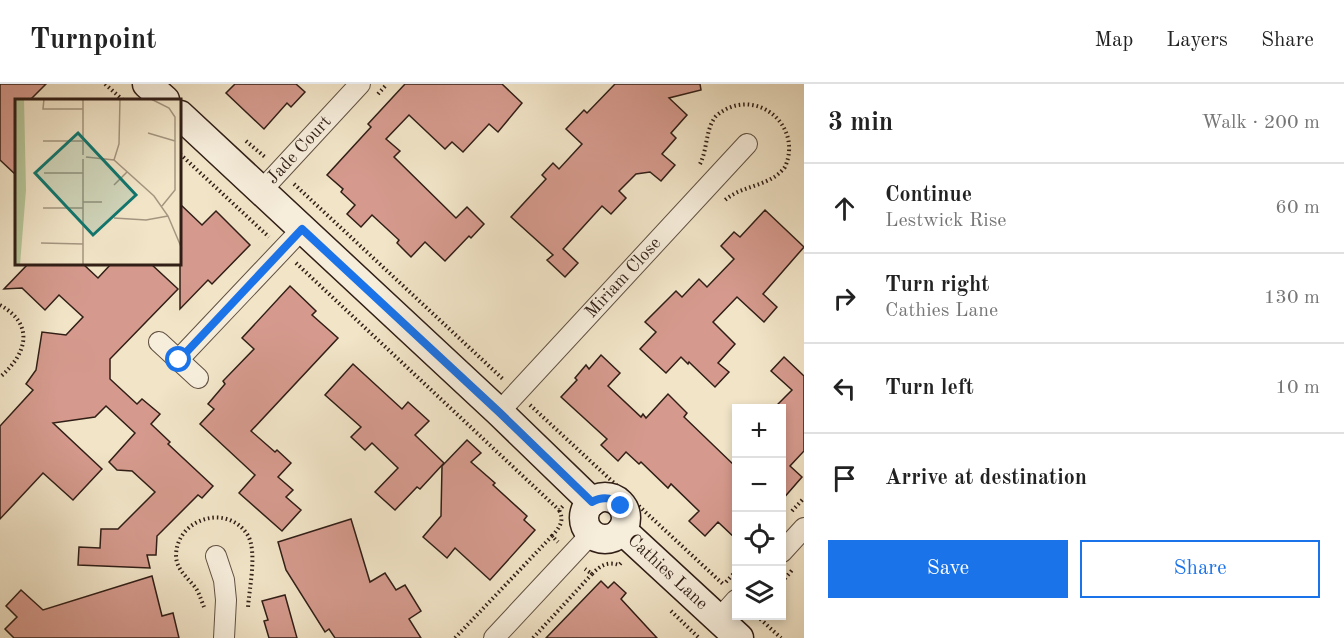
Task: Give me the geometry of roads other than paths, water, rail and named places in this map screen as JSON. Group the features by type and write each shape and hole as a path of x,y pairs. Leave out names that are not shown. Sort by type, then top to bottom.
{"street":[{"path":"147,84 164,99"},
{"name":"Jade Court","path":"261,191 360,84"},
{"path":"182,117 499,412 585,512 584,518 591,534 604,539 617,535 624,544"},
{"name":"Miriam Close","path":"499,412 747,144"},
{"path":"179,360 302,229"},
{"path":"159,342 198,378"},
{"path":"578,503 611,498 621,506 626,518 624,544"},
{"path":"786,548 804,528"},
{"path":"494,638 591,534"},
{"name":"Cathies Lane","path":"624,544 731,612"},
{"path":"216,556 224,580 226,600 224,638"}]}
